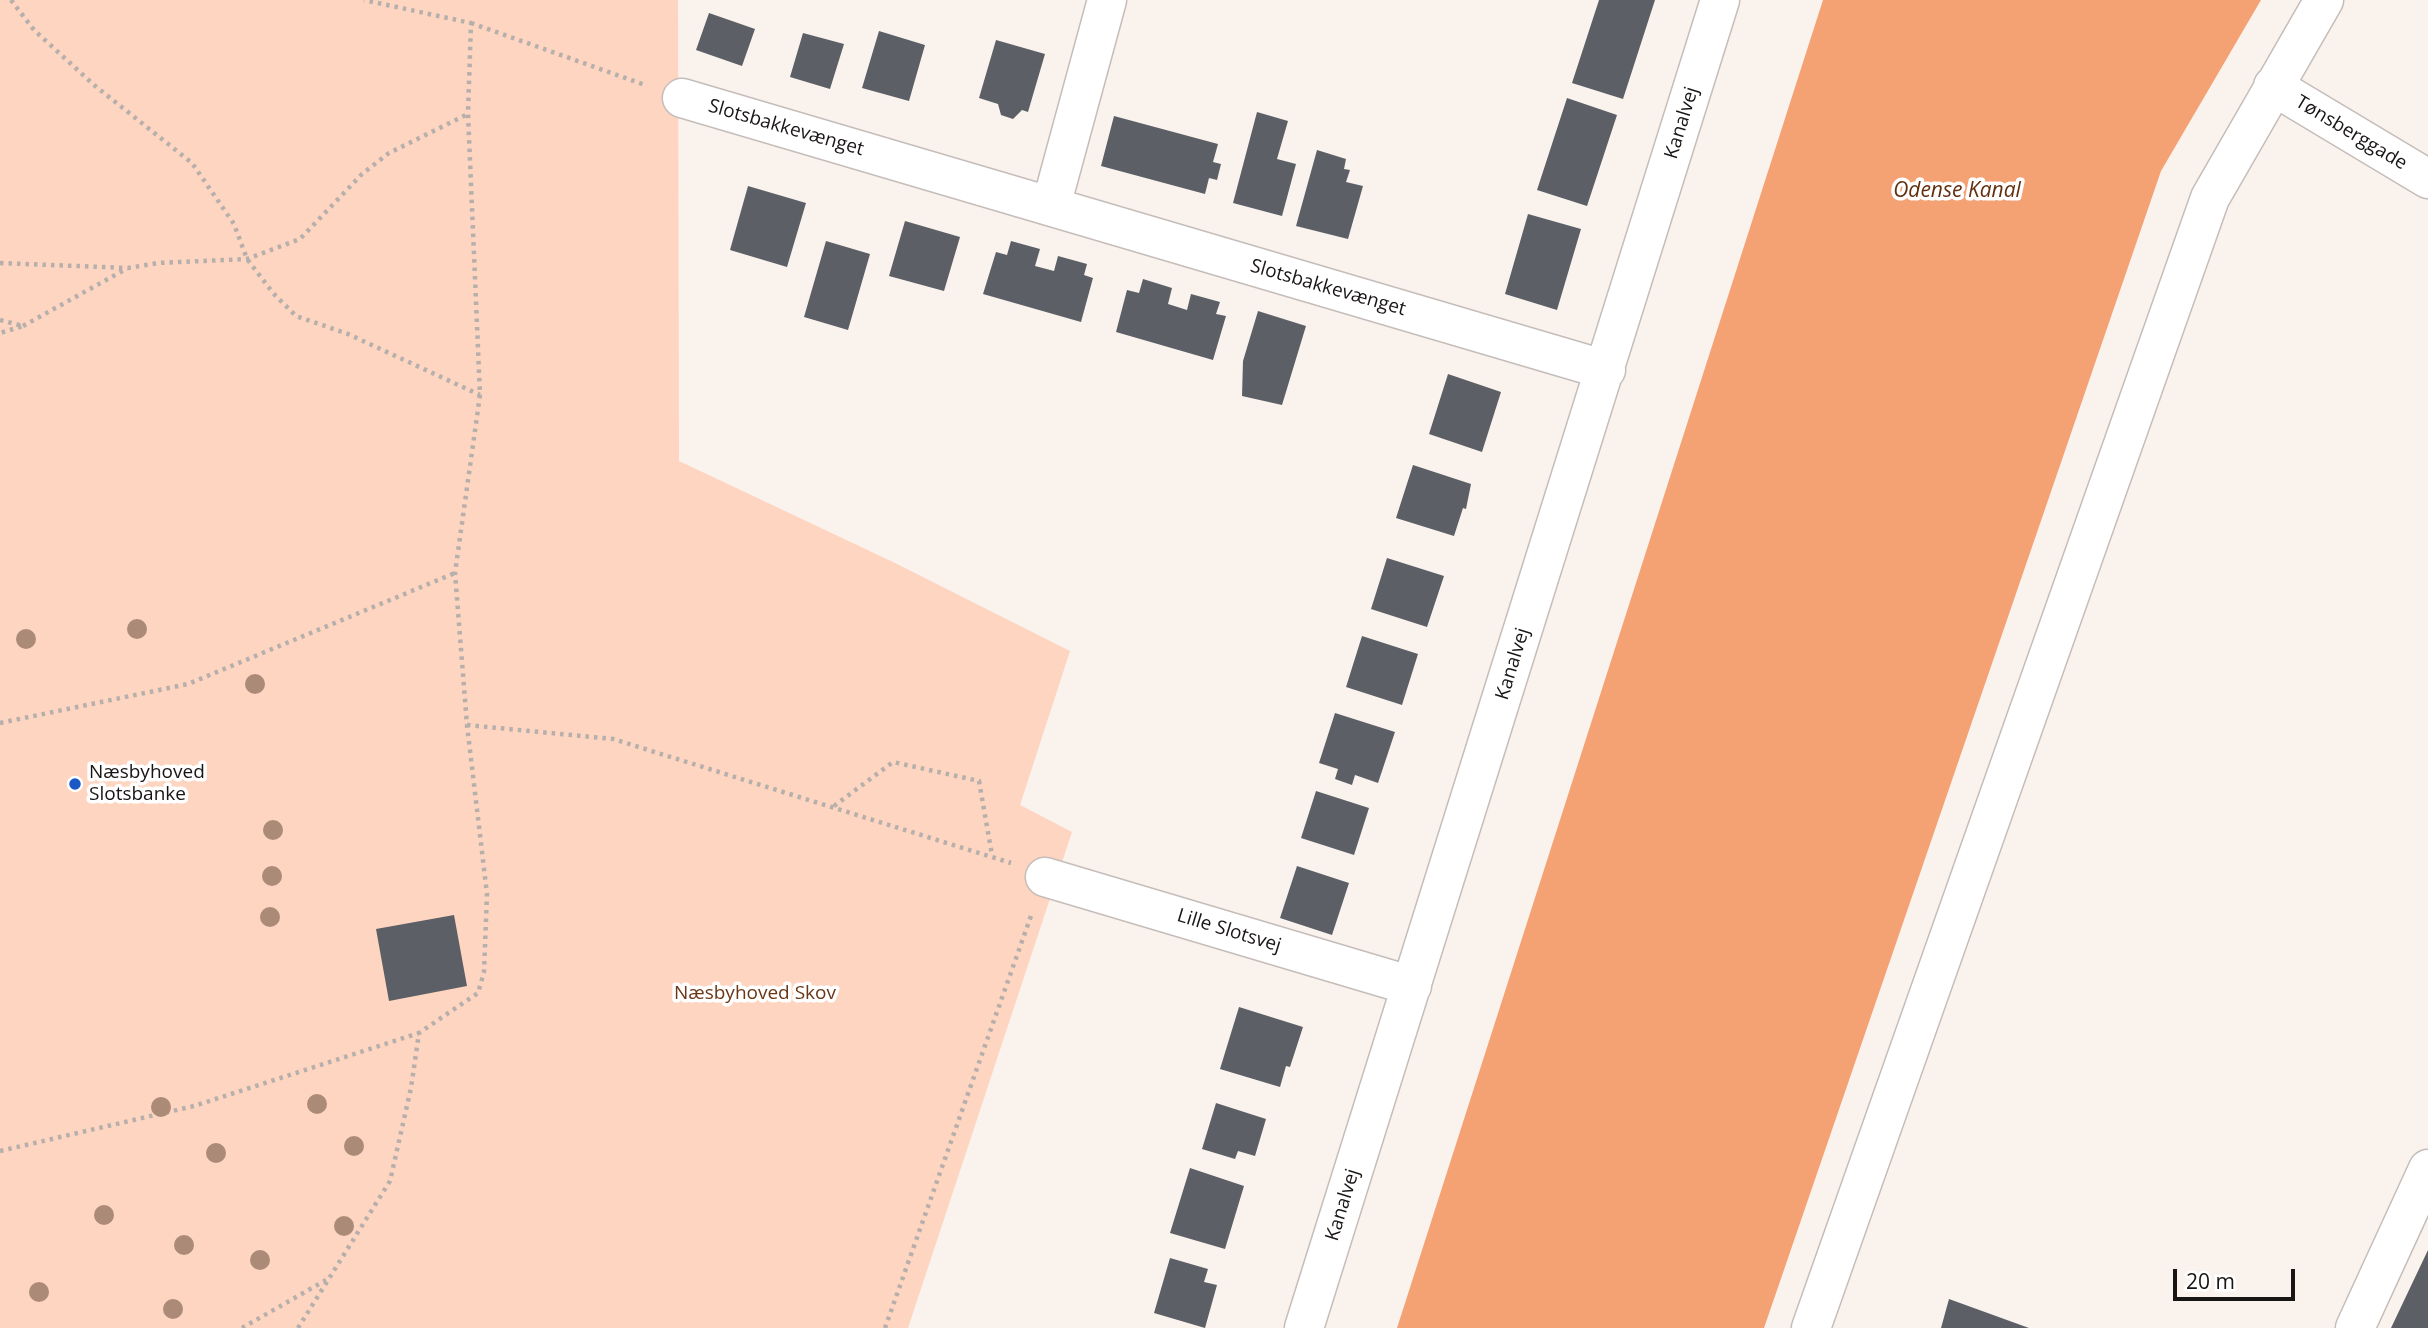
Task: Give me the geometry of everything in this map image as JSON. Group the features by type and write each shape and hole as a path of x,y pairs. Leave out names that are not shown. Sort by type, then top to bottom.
{"street":[{"path":"1051,206 1107,0"},
{"name":"Kanalvej","path":"1304,1328 1720,0"},
{"path":"1811,1328 2210,198 2324,0"},
{"name":"Tønsberggade","path":"2273,86 2428,179"},
{"name":"Slotsbakkevænget","path":"682,97 1606,370"},
{"name":"Lille Slotsvej","path":"1045,877 1412,986"},
{"path":"2355,1328 2428,1169"}],"path":[{"path":"12,0 34,30 94,85 192,163 234,224 247,260 273,293 296,316 348,334 480,395"},
{"path":"365,0 471,23 682,97"},
{"path":"0,1151 194,1106 419,1033 478,993 484,972 487,894 467,725 455,573 480,395 468,114 471,23"},
{"path":"0,263 128,268 158,263 247,260 300,239 362,174 389,153 468,114"},
{"path":"0,333 23,326 128,268"},
{"path":"0,320 23,326"},
{"path":"0,723 187,684 455,573"},
{"path":"467,725 613,739 992,855 1045,877 885,1328"},
{"path":"833,806 893,762 979,782 992,855"},
{"path":"298,1328 390,1181 411,1088 419,1033"},
{"path":"242,1328 329,1278"}],"green space":[{"name":"Næsbyhoved Skov","path":"0,0 678,0 679,461 893,562 1070,651 1020,805 1072,832 908,1328 0,1328"}],"water":[{"name":"Odense Kanal","path":"1823,0 2261,0 2161,171 1764,1328 1397,1328"}],"building":[{"path":"1599,0 1655,0 1623,99 1572,83"},
{"path":"709,13 755,29 742,66 696,50"},
{"path":"879,31 925,45 909,101 862,88"},
{"path":"803,33 844,44 830,89 790,77"},
{"path":"996,40 1045,54 1028,112 1022,110 1013,119 1001,115 998,104 979,98"},
{"path":"1567,98 1617,115 1587,206 1537,190"},
{"path":"1257,112 1288,121 1277,159 1296,164 1282,216 1233,203"},
{"path":"1114,116 1218,144 1213,162 1221,164 1217,180 1209,178 1205,194 1101,166"},
{"path":"1317,150 1346,159 1344,169 1350,170 1346,182 1363,186 1348,239 1296,226"},
{"path":"748,186 806,203 787,267 730,250"},
{"path":"1528,214 1581,229 1557,310 1505,294"},
{"path":"905,221 960,237 944,291 889,276"},
{"path":"826,241 870,254 848,330 804,317"},
{"path":"1011,241 1040,249 1035,266 1054,271 1058,256 1087,264 1084,275 1093,278 1081,322 983,294 996,252 1007,255"},
{"path":"1143,279 1172,288 1168,304 1187,310 1191,294 1220,302 1216,314 1226,316 1213,360 1116,332 1127,290 1139,293"},
{"path":"1258,311 1306,326 1282,405 1242,396 1243,361"},
{"path":"1448,374 1501,392 1482,452 1429,434"},
{"path":"1413,465 1471,484 1466,509 1463,508 1454,536 1396,518"},
{"path":"1387,558 1444,576 1427,627 1371,609"},
{"path":"1362,636 1418,654 1402,705 1346,687"},
{"path":"1335,713 1395,732 1378,783 1355,775 1352,785 1335,779 1338,769 1319,763"},
{"path":"1316,791 1369,808 1354,855 1301,838"},
{"path":"1297,866 1349,883 1332,935 1280,918"},
{"path":"454,915 467,986 389,1001 376,929"},
{"path":"1239,1007 1303,1027 1290,1067 1286,1066 1280,1087 1220,1069"},
{"path":"1216,1103 1266,1119 1255,1156 1238,1151 1235,1159 1202,1149"},
{"path":"1190,1168 1244,1186 1225,1249 1170,1233"},
{"path":"2428,1250 2428,1328 2391,1328"},
{"path":"1170,1258 1208,1269 1204,1282 1217,1285 1205,1328 1154,1313"},
{"path":"1949,1299 2029,1328 1941,1328"}],"place":[{"name":"Næsbyhoved Slotsbanke","path":"75,784"}]}
